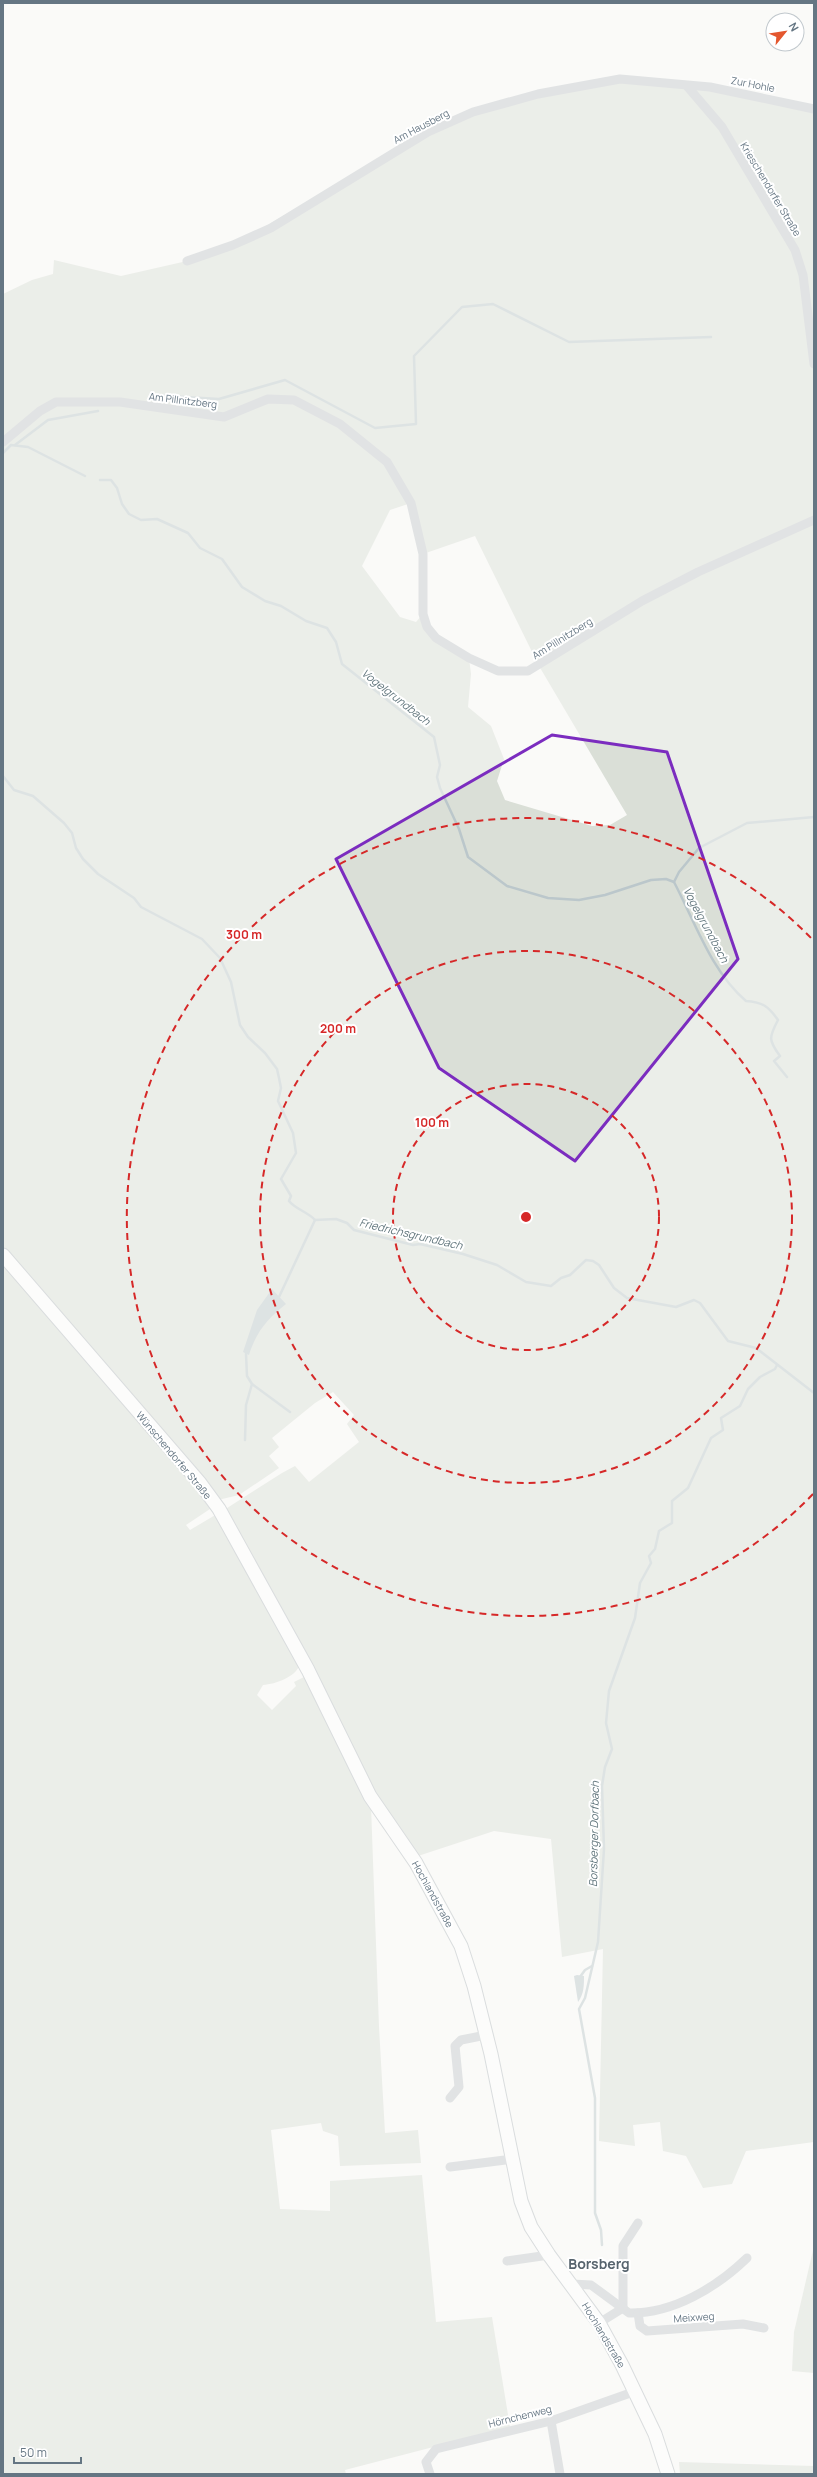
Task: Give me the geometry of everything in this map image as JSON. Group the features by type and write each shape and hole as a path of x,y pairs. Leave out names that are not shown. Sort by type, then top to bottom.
{"street":[{"name":"Am Hausberg","path":"187,261 234,245 271,228 428,132 473,112 538,94 620,80 687,86"},
{"name":"Zur Hohle","path":"687,86 733,91 814,109"},
{"name":"Krieschendorfer Straße","path":"687,86 722,127 795,250 802,275 814,364"},
{"name":"Am Pillnitzberg","path":"3,442 40,411 56,402 120,402 224,416 268,399 294,400 340,424 387,462 411,503 423,554 423,614 428,627 436,638 469,658 498,671 528,671 642,601 698,572 814,520"},
{"name":"Wünschendorfer Straße","path":"3,1255 200,1482 219,1509 308,1670 353,1765"},
{"name":"Hochlandstraße","path":"353,1765 384,1818 416,1863 461,1946 470,1972 486,2035 521,2201 531,2227 549,2255 572,2284 599,2323 636,2391 655,2434 668,2474"},
{"path":"450,2098 459,2087 460,2083 455,2046 461,2040 486,2035"},
{"path":"450,2167 513,2158"},
{"path":"599,2323 623,2308 623,2246 638,2223"},
{"path":"507,2261 549,2255"},
{"name":"Meixweg","path":"572,2284 591,2285 629,2313 668,2309 728,2276 747,2258"},
{"path":"519,2259 519,2269"},
{"name":"Meixweg","path":"638,2313 640,2326 647,2331 743,2324 764,2328"},
{"name":"Hörnchenweg","path":"430,2474 426,2462 436,2449 551,2420 636,2391"},
{"path":"551,2420 560,2474"}],"highlighted area":[{"path":"552,735 667,752 738,959 575,1161 439,1068 336,859"}],"shaded area":[{"path":"620,79 687,86 814,109 814,2142 746,2151 732,2184 703,2188 686,2156 663,2151 660,2122 633,2125 635,2146 599,2141 603,1949 562,1957 551,1839 494,1831 418,1856 385,1816 224,1510 295,1466 309,1482 359,1442 347,1424 354,1415 333,1392 315,1403 272,1438 279,1447 269,1456 279,1468 239,1495 218,1500 3,1249 3,294 32,280 53,274 54,260 121,276 187,261 233,245 428,132 473,112","holes":["411,503 423,554 475,536 539,666 627,815 610,825 592,826 505,800 497,781 504,759 491,726 468,707 471,674 469,658 427,627 423,614 416,622 400,617 362,566 390,510"]},
{"path":"3,1262 213,1507 186,1525 190,1530 217,1514 300,1664 294,1673 285,1679 263,1685 257,1695 272,1710 296,1686 294,1682 306,1676 371,1806 379,2027 385,2133 418,2130 421,2163 340,2166 338,2136 323,2131 321,2123 271,2130 280,2209 330,2211 330,2181 422,2175 436,2322 492,2317 510,2427 345,2470 346,2474 3,2474"},
{"path":"272,1289 286,1304 263,1326 255,1339 249,1355 243,1352 257,1310"},
{"path":"574,1976 584,1976 583,1993 578,2002"},
{"path":"814,2246 814,2373 792,2371 794,2332"},
{"path":"679,2462 814,2466 814,2474 680,2474"}],"waterway":[{"path":"150,395 219,399 285,380 375,428 416,424 414,356 462,307 493,304 569,342 711,337"},
{"path":"15,445 48,420 98,411"},
{"name":"Vogelgrundbach","path":"3,453 11,445 28,447 85,476"},
{"name":"Vogelgrundbach","path":"100,480 111,480 117,488 122,504 129,514 141,520 157,519 188,533 200,548 222,559 242,587 265,601 281,606 306,621 327,628 336,642 342,664 434,737 440,765 437,777 440,788 459,829 468,857 507,886 548,898 579,900 605,895 651,880 666,879 674,882 713,961 723,975 746,1001 765,1006 778,1020 771,1038 773,1046 780,1056 774,1061 787,1077"},
{"name":"Friedrichsgrundbach","path":"3,776 14,790 33,796 64,823 72,833 76,848 83,859 98,874 134,898 141,907 202,939 220,958 231,982 240,1025 248,1037 265,1053 277,1069 281,1088 278,1101 293,1133 296,1153 281,1179 291,1196 289,1201 292,1204 315,1220 336,1219 347,1223 354,1230 413,1245 420,1244 463,1254 497,1265 526,1282 551,1286 561,1278 570,1275 586,1260 593,1261 599,1265 614,1288 627,1298 676,1307 694,1300 700,1303 728,1341 756,1348 814,1393"},
{"path":"674,882 679,872 699,848 747,823 814,817"},
{"path":"279,1297 315,1220"},
{"path":"245,1440 246,1405 252,1384 247,1376 246,1354"},
{"name":"Borsberger Dorfbach","path":"602,2245 601,2230 595,2213 595,2098 579,2009 585,1998 598,1942 604,1849 602,1786 605,1767 612,1749 606,1723 609,1691 635,1618 640,1583 651,1563 649,1556 655,1549 659,1531 672,1523 672,1501 688,1488 711,1438 723,1430 721,1418 740,1406 748,1389 760,1377 775,1369 777,1365"},
{"path":"252,1384 290,1412"},
{"path":"580,1977 585,1970 592,1966"}],"district":[{"name":"Borsberg","path":"599,2264"}]}
